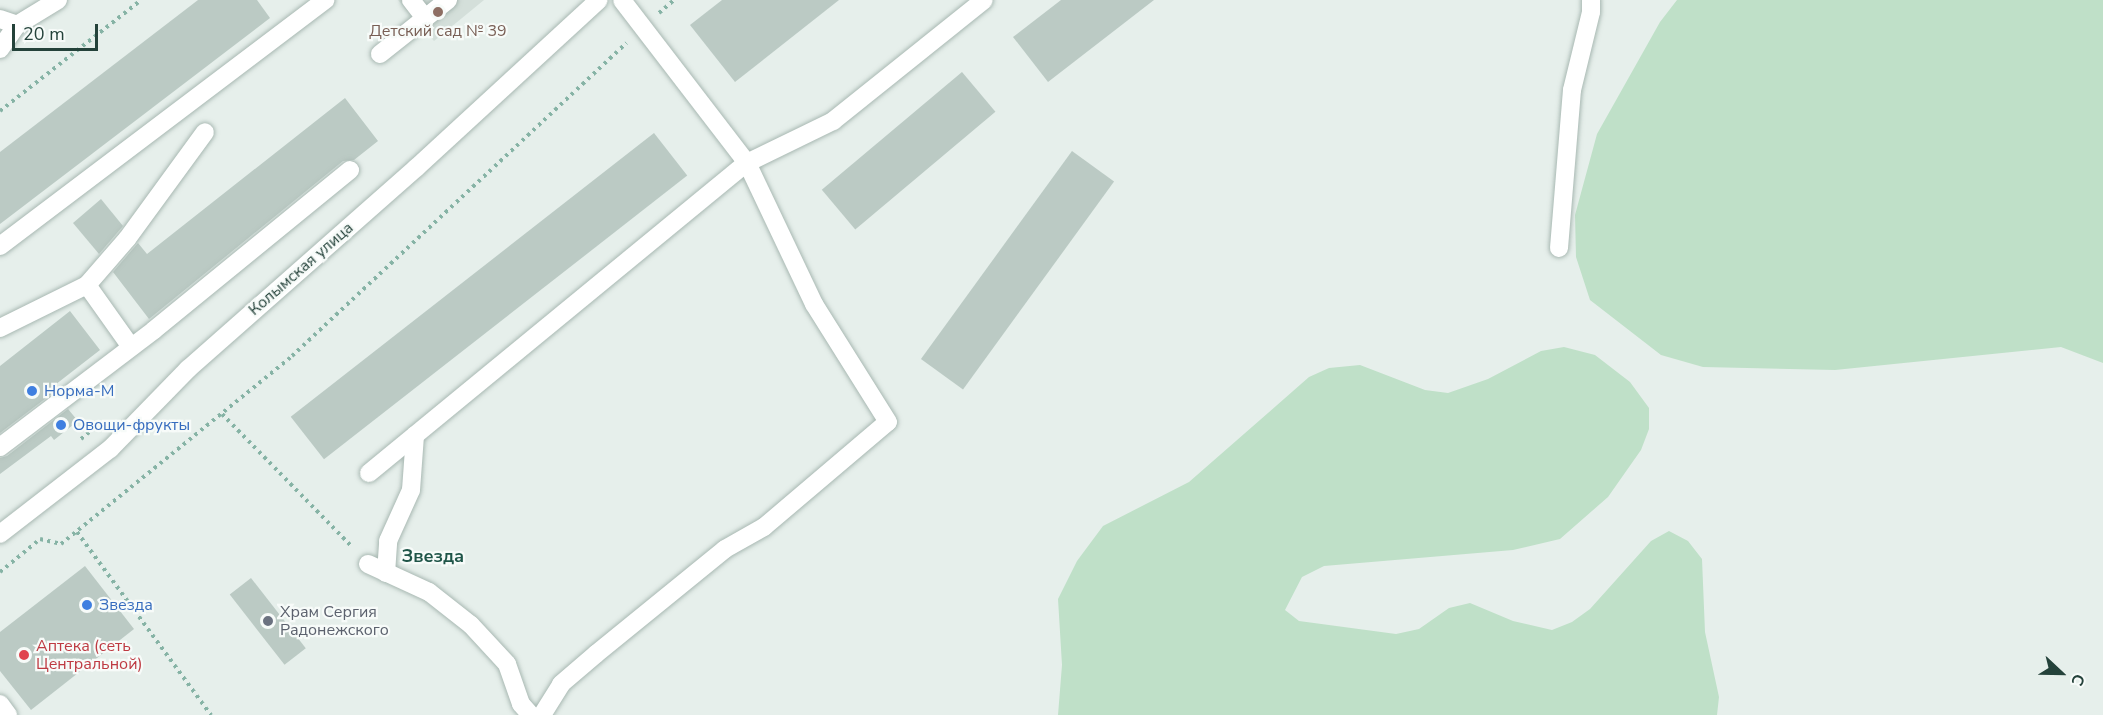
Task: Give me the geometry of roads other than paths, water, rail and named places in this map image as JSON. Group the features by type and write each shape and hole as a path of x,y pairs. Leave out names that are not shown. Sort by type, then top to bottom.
{"street":[{"path":"0,49 8,22 58,0"},
{"path":"0,246 325,0"},
{"path":"411,0 426,18"},
{"path":"380,54 448,0"},
{"name":"Колымская улица","path":"0,534 110,449 188,369 416,168 599,0"},
{"path":"542,715 561,684 596,654 725,549 764,526 888,422 814,304 747,163 622,0"},
{"path":"369,473 747,163 833,121 984,0"},
{"path":"1560,248 1572,90 1591,12 1591,0"},
{"path":"0,328 87,285 127,239 205,132"},
{"path":"0,447 131,347 350,170"},
{"path":"87,285 131,347"},
{"path":"386,573 388,541 411,490 416,435"},
{"path":"368,564 429,592 471,625 507,664 521,704 531,715"},
{"path":"0,704 8,715"}],"place":[{"name":"Детский сад № 39","path":"438,12"},
{"name":"Норма-М","path":"32,391"},
{"name":"Овощи-фрукты","path":"61,425"},
{"name":"Звезда","path":"87,605"},
{"name":"Храм Сергия Радонежского","path":"268,621"},
{"name":"Аптека (сеть Центральной)","path":"24,655"}],"district":[{"name":"Звезда","path":"433,556"}]}
